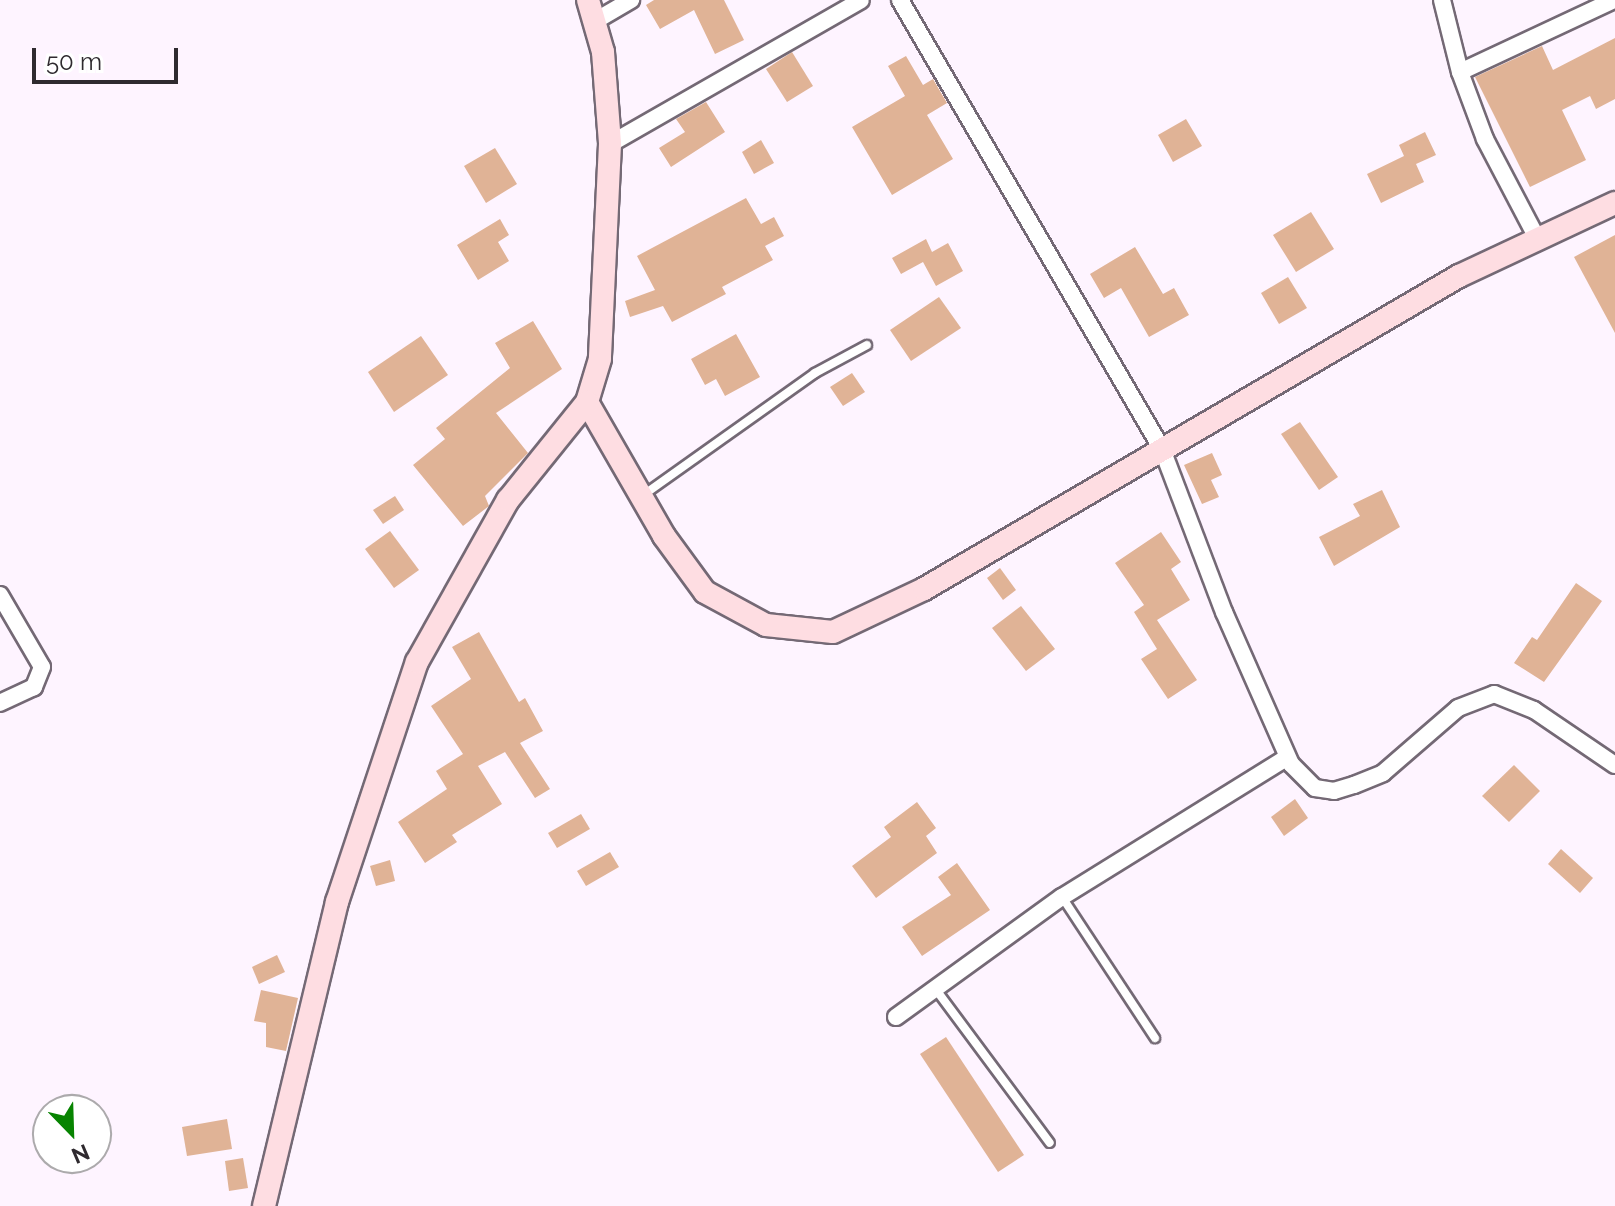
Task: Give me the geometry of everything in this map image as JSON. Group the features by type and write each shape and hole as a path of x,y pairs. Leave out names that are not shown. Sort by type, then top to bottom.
{"street":[{"path":"264,1206 337,902 417,662 508,500 587,402 600,359 610,144 603,52 592,10 631,0"},
{"path":"610,144 861,0"},
{"path":"900,0 1162,449 1286,758 1315,788 1334,791 1383,773 1458,708 1494,694 1534,710 1615,765"},
{"path":"1442,0 1460,72 1485,139 1538,240"},
{"path":"1460,72 1614,0"},
{"path":"587,402 640,497 705,592 766,625 833,632 924,589 1459,276 1615,203"},
{"path":"0,595 42,667 34,687 0,703"},
{"path":"896,1017 933,986 1062,897 1286,758"}],"lane":[{"path":"640,497 815,373 867,345"},
{"path":"1062,897 1155,1038"},
{"path":"933,986 1050,1143"}],"building":[{"path":"654,0 724,0 744,40 715,54 694,10 660,29 646,5"},
{"path":"1615,38 1615,99 1596,109 1590,96 1562,110 1586,160 1530,187 1475,77 1542,46 1553,70"},
{"path":"792,52 813,86 787,102 766,69"},
{"path":"906,56 923,85 933,79 947,103 927,115 953,159 892,195 852,127 905,96 888,66"},
{"path":"706,102 725,132 671,167 659,148 685,132 676,119"},
{"path":"1186,119 1202,146 1173,162 1158,135"},
{"path":"1425,132 1436,155 1416,164 1424,182 1381,203 1367,174 1404,156 1399,145"},
{"path":"761,140 774,163 754,174 742,152"},
{"path":"495,148 517,184 486,203 464,166"},
{"path":"746,198 761,224 774,217 784,236 765,246 773,260 722,287 726,294 672,322 663,306 630,317 625,301 655,290 637,256"},
{"path":"1311,212 1334,249 1296,272 1273,235"},
{"path":"500,219 509,235 498,242 509,261 478,280 457,245"},
{"path":"1615,235 1615,333 1574,257"},
{"path":"926,239 932,252 948,243 963,271 936,286 923,262 901,274 892,258"},
{"path":"1135,247 1163,294 1174,288 1189,315 1149,337 1121,288 1104,298 1090,274"},
{"path":"1288,277 1307,308 1279,324 1261,293"},
{"path":"939,297 961,328 911,361 890,330"},
{"path":"533,321 562,369 496,413 528,453 485,496 489,506 463,526 413,465 445,439 436,428 510,368 495,343"},
{"path":"736,334 760,377 725,396 716,379 705,385 691,359"},
{"path":"421,336 448,375 394,412 368,372"},
{"path":"852,373 865,392 843,406 830,387"},
{"path":"1300,422 1338,477 1319,490 1281,434"},
{"path":"1212,453 1222,475 1211,480 1219,497 1202,504 1184,465"},
{"path":"1382,490 1400,527 1334,566 1319,537 1360,516 1353,504"},
{"path":"395,496 404,510 383,524 373,510"},
{"path":"390,531 419,570 394,588 365,549"},
{"path":"1161,532 1181,562 1171,569 1190,600 1157,620 1197,680 1168,699 1141,659 1157,649 1134,612 1144,605 1115,563"},
{"path":"1000,568 1016,590 1003,600 987,578"},
{"path":"1576,583 1602,601 1544,682 1514,663 1532,637 1537,640"},
{"path":"1021,606 1055,649 1026,671 992,628"},
{"path":"479,632 519,702 525,698 543,731 520,743 550,789 535,798 505,752 478,766 502,804 452,835 457,842 425,863 398,822 447,789 436,771 463,754 431,706 471,679 452,647"},
{"path":"1514,765 1540,791 1509,822 1482,796"},
{"path":"1295,799 1308,818 1284,836 1271,817"},
{"path":"917,802 936,828 926,836 937,853 876,898 852,866 891,837 884,827"},
{"path":"581,814 590,829 557,848 548,833"},
{"path":"1561,849 1593,878 1580,893 1548,864"},
{"path":"610,852 619,867 586,886 577,871"},
{"path":"390,860 395,881 376,886 370,866"},
{"path":"957,863 990,910 922,956 902,927 951,895 938,877"},
{"path":"277,955 285,972 259,984 252,967"},
{"path":"261,990 298,998 286,1051 266,1047 266,1023 254,1021"},
{"path":"946,1037 1024,1155 998,1172 920,1054"},
{"path":"227,1119 232,1149 187,1156 182,1127"},
{"path":"243,1158 248,1188 229,1191 225,1161"}]}
